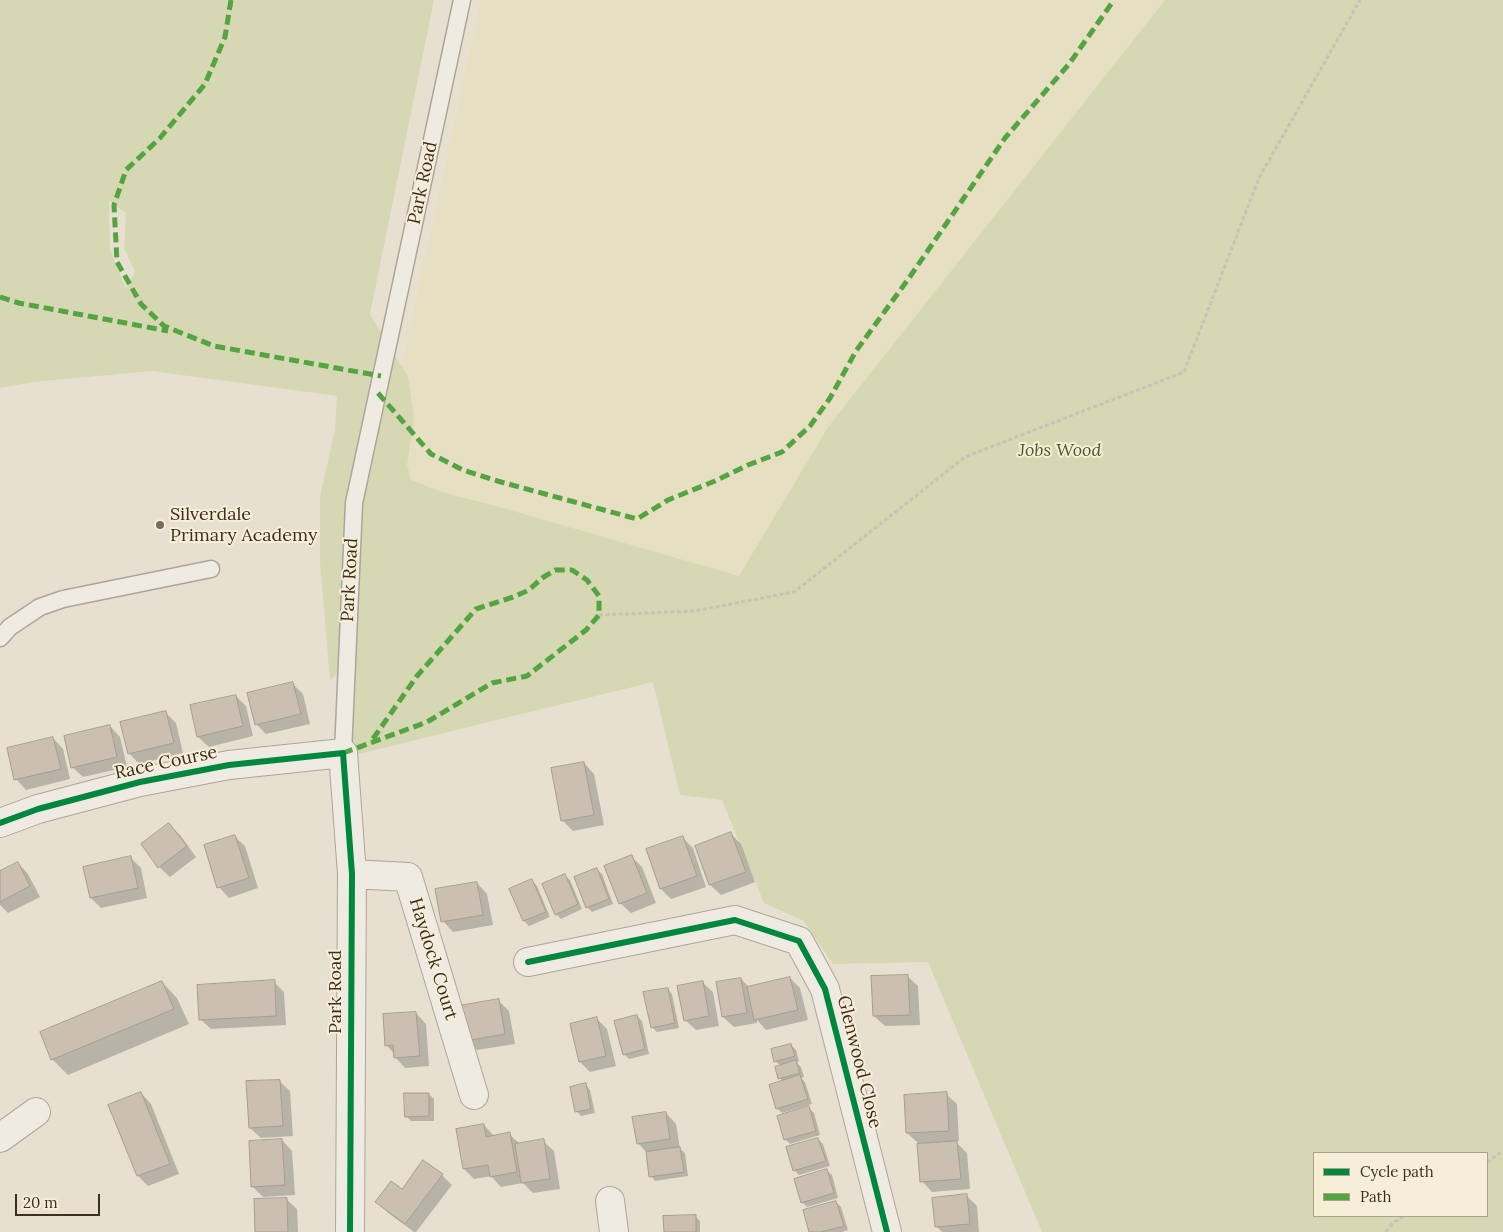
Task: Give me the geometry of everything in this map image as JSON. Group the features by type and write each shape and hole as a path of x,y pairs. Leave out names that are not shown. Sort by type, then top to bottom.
{"street":[{"name":"Race Course","path":"0,823 38,809 140,782 229,764 342,753"},
{"name":"Park Road","path":"342,753 352,874 350,1232"},
{"name":"Haydock Court","path":"352,874 408,877 474,1095"},
{"name":"Glenwood Close","path":"528,962 734,920 799,941 825,989 887,1232"},
{"path":"0,1138 36,1112"},
{"path":"610,1201 614,1232"}],"lane":[{"name":"Park Road","path":"342,753 354,503 462,0"},
{"path":"0,638 10,628 40,606 63,599 211,570"}],"path":[{"path":"599,615 694,611 794,592 965,457 1184,372 1259,178 1360,0"},
{"path":"1488,1161 1503,1151"},
{"path":"1386,1232 1392,1224 1402,1217"}],"shaded area":[{"path":"481,0 1165,0 828,427 739,576 442,492 379,471"}],"green space":[{"name":"Jobs Wood","path":"0,0 434,0 370,314 408,377 414,417 407,465 411,480 442,492 739,576 828,427 1165,0 1503,0 1503,1232 1042,1232 928,962 833,964 804,921 764,903 722,800 680,795 653,682 346,757 353,659 330,681 320,562 320,496 335,430 337,396 152,371 33,382 0,388","holes":["109,201 126,213 124,248 135,272 126,289 110,250"]}],"building":[{"path":"293,682 301,714 255,725 247,693"},
{"path":"236,695 243,726 197,737 190,705"},
{"path":"166,711 174,743 128,754 120,722"},
{"path":"110,725 117,757 71,768 64,736"},
{"path":"53,737 61,769 14,780 7,748"},
{"path":"584,762 594,815 561,821 551,768"},
{"path":"169,823 187,846 158,868 141,844"},
{"path":"731,832 746,872 709,885 695,846"},
{"path":"235,835 249,878 217,888 204,845"},
{"path":"683,836 697,876 660,889 646,849"},
{"path":"632,855 647,893 619,904 604,866"},
{"path":"131,856 138,888 90,898 83,867"},
{"path":"18,862 30,886 0,902 0,871"},
{"path":"597,868 609,899 586,908 574,877"},
{"path":"565,874 578,904 555,915 542,884"},
{"path":"532,879 546,912 523,921 509,889"},
{"path":"477,882 483,915 441,922 435,889"},
{"path":"908,975 910,1015 873,1016 871,976"},
{"path":"790,977 798,1010 754,1020 747,987"},
{"path":"741,978 747,1013 722,1017 716,982"},
{"path":"275,980 276,1016 199,1020 197,985"},
{"path":"162,981 174,1009 51,1060 40,1032"},
{"path":"703,981 709,1016 684,1021 677,986"},
{"path":"668,988 675,1023 651,1028 643,992"},
{"path":"499,999 505,1034 465,1041 459,1006"},
{"path":"416,1012 420,1056 394,1058 393,1045 385,1046 383,1014"},
{"path":"637,1015 645,1049 623,1055 614,1021"},
{"path":"597,1017 606,1056 579,1062 570,1024"},
{"path":"791,1044 795,1056 774,1062 771,1049"},
{"path":"796,1060 800,1073 778,1079 775,1067"},
{"path":"800,1075 808,1099 776,1109 769,1085"},
{"path":"280,1080 283,1126 249,1128 246,1081"},
{"path":"586,1083 591,1109 575,1112 570,1087"},
{"path":"141,1092 170,1164 137,1176 108,1105"},
{"path":"947,1092 949,1131 906,1133 904,1095"},
{"path":"404,1093 429,1093 429,1116 405,1117"},
{"path":"809,1106 816,1131 784,1140 777,1116"},
{"path":"666,1112 670,1139 637,1144 632,1117"},
{"path":"484,1124 486,1137 510,1132 517,1172 490,1177 488,1165 463,1169 456,1129"},
{"path":"818,1138 826,1161 793,1171 786,1147"},
{"path":"282,1139 285,1185 251,1187 249,1141"},
{"path":"544,1139 550,1179 521,1183 515,1144"},
{"path":"957,1141 961,1179 920,1182 917,1144"},
{"path":"680,1147 684,1172 649,1177 646,1152"},
{"path":"423,1160 443,1174 405,1224 375,1202 391,1181 402,1189"},
{"path":"827,1169 834,1193 801,1203 794,1179"},
{"path":"967,1194 970,1224 935,1227 932,1198"},
{"path":"287,1198 288,1232 255,1232 254,1199"},
{"path":"836,1201 844,1226 821,1232 809,1232 803,1210"},
{"path":"696,1215 696,1232 664,1232 663,1216"}],"marked path":[{"path":"231,0 225,37 205,84 160,138 126,170 114,205 117,262 141,304 164,326 214,346 381,376"},
{"path":"378,393 431,454 463,470 637,519 668,500 782,452 810,426 830,398 856,351 909,278 1005,138 1069,64 1114,0"},
{"path":"0,297 19,303 168,331"},
{"path":"343,753 427,722 492,683 527,676 586,630 599,615 599,596 587,580 572,570 555,570 542,578 529,590 476,609 417,676 370,743"}],"cycle path":[{"path":"0,823 38,809 140,782 229,765 343,753 352,874 350,1232"},
{"path":"528,962 735,920 799,941 825,989 887,1232"}],"place":[{"name":"Silverdale Primary Academy","path":"160,525"}]}
